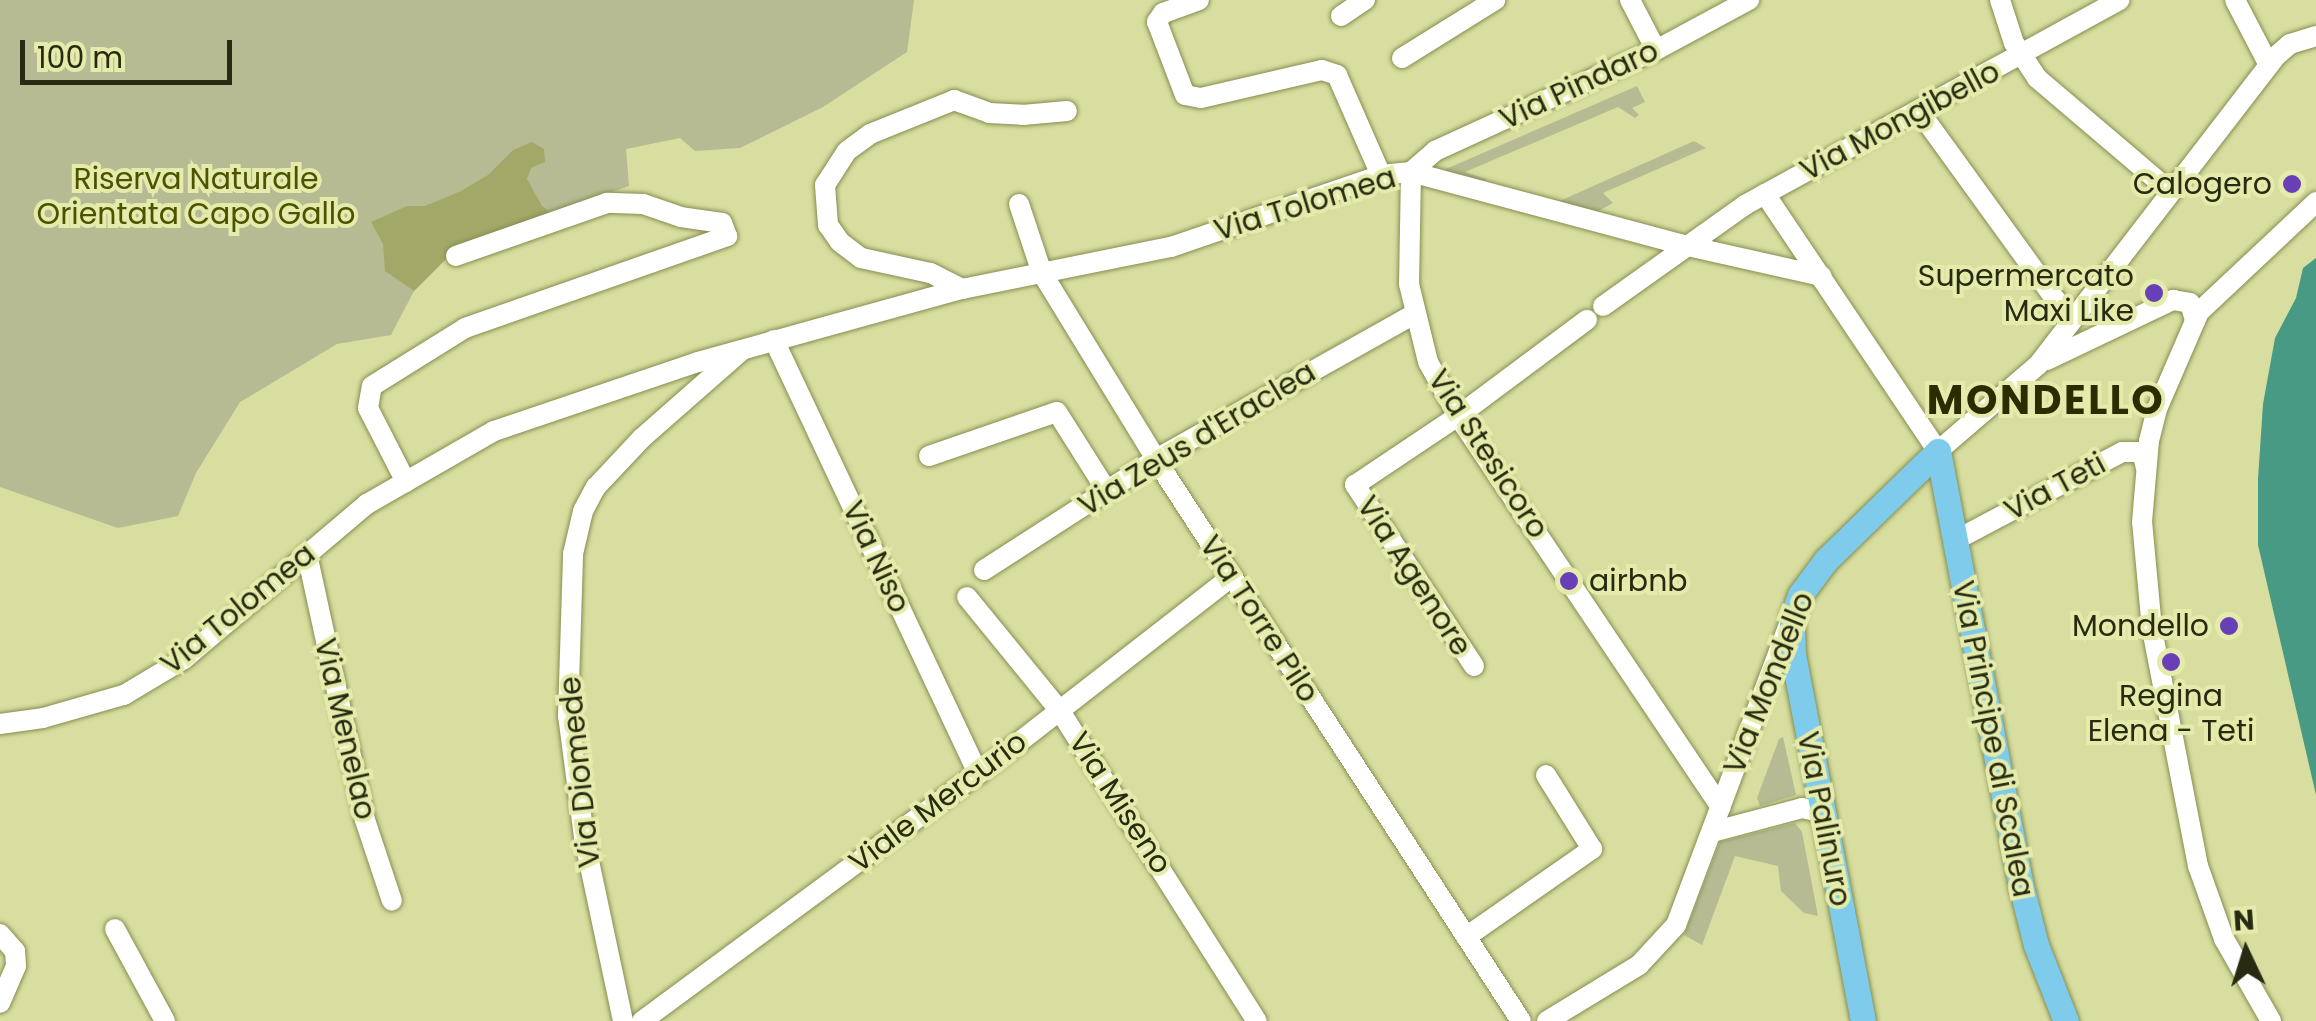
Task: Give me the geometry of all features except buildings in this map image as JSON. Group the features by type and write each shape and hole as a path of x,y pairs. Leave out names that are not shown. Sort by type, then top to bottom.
{"main road":[{"name":"Via Principe di Scalea","path":"1938,451 2028,915 2066,1021"},
{"name":"Via Mondello","path":"1792,617 1800,596 1826,560 1938,451"},
{"name":"Via Palinuro","path":"1792,617 1793,654 1863,1021"}],"street":[{"path":"1199,0 1163,14 1157,22 1185,96 1202,98 1322,70 1337,75 1381,175"},
{"path":"1342,16 1365,0"},
{"path":"1630,0 1656,50"},
{"name":"Via Pindaro","path":"1411,172 1435,151 1656,50 1749,0"},
{"path":"2000,0 2020,55 2037,78 2170,191"},
{"name":"Via Mongibello","path":"1355,485 1458,416 1683,245 1765,194 2120,0"},
{"path":"2235,0 2269,65"},
{"path":"1402,58 1490,1"},
{"name":"Via Mondello","path":"1938,451 2038,366 2269,65 2308,38"},
{"path":"962,289 902,265 884,266 850,250 828,226 825,185 847,151 870,134 954,100 989,113 1023,116 1068,111"},
{"path":"1918,112 2071,321"},
{"name":"Via Tolomea","path":"0,724 43,718 124,695 184,659 367,504 494,431 743,349 962,289 1172,248 1381,175 1411,172 1683,245 1822,276"},
{"name":"Via Stesicoro","path":"1411,172 1408,254 1414,314 1428,362 1458,416 1721,806"},
{"path":"1765,194 1938,451"},
{"path":"2271,1021 2209,903 2187,817 2146,587 2142,522 2146,470 2158,409 2195,321 2212,296 2316,202"},
{"path":"406,482 368,408 372,386 465,328 727,236 722,224 681,217 644,204 606,204 456,256"},
{"name":"Via Torre Pilo","path":"1020,204 1042,272 1156,460 1521,1021"},
{"path":"2038,366 2170,300 2190,303 2195,321"},
{"name":"Via Zeus d'Eraclea","path":"984,570 1156,460 1414,314"},
{"name":"Via Niso","path":"774,340 978,774"},
{"name":"Via Diomede","path":"623,1021 587,854 570,733 568,656 573,554 583,510 596,487 642,438 743,349"},
{"path":"929,456 1057,412 1107,491"},
{"name":"Via Teti","path":"1954,540 2122,452 2142,452 2146,470"},
{"name":"Via Agenore","path":"1355,485 1474,666"},
{"name":"Via Menelao","path":"307,554 365,820 392,901"},
{"name":"Viale Mercurio","path":"642,1021 978,774 1231,577"},
{"name":"Via Miseno","path":"968,597 1060,711 1257,1021"},
{"name":"Via Mondello","path":"1547,1021 1616,980 1666,940 1685,906 1792,617"},
{"path":"1466,937 1592,849 1546,774"},
{"path":"1712,832 1802,808 1822,812"},
{"path":"115,930 165,1021"},
{"path":"0,934 15,951 16,966 0,1003"}],"green space":[{"name":"Riserva Naturale Orientata Capo Gallo","path":"0,0 914,0 907,52 823,107 740,148 695,151 680,138 626,149 629,186 461,244 414,291 391,335 337,344 240,402 196,473 178,516 118,528 0,487"},
{"path":"1637,86 1645,102 1632,108 1639,115 1635,118 1618,107 1465,172 1486,179 1484,185 1439,172"},
{"path":"1694,141 1706,148 1603,193 1613,203 1591,215 1553,204"},
{"path":"532,142 544,149 545,162 531,168 527,179 542,206 552,214 461,244 414,291 385,271 383,244 371,222 407,206 425,206 461,191 488,175 513,150"},
{"path":"1783,737 1796,795 1760,806 1757,798"},
{"path":"1795,823 1802,832 1818,916 1804,913 1781,891 1778,866 1735,856 1702,945 1684,935 1720,842"}],"water":[{"path":"2316,258 2316,795 2258,545 2258,479 2263,404 2275,338 2296,298 2303,268"}],"place":[{"name":"Calogero","path":"2292,184"},
{"name":"Supermercato Maxi Like","path":"2154,293"},
{"name":"airbnb","path":"1569,581"},
{"name":"Mondello","path":"2229,626"},
{"name":"Regina Elena - Teti","path":"2171,662"}],"district":[{"name":"MONDELLO","path":"2046,400"}]}
